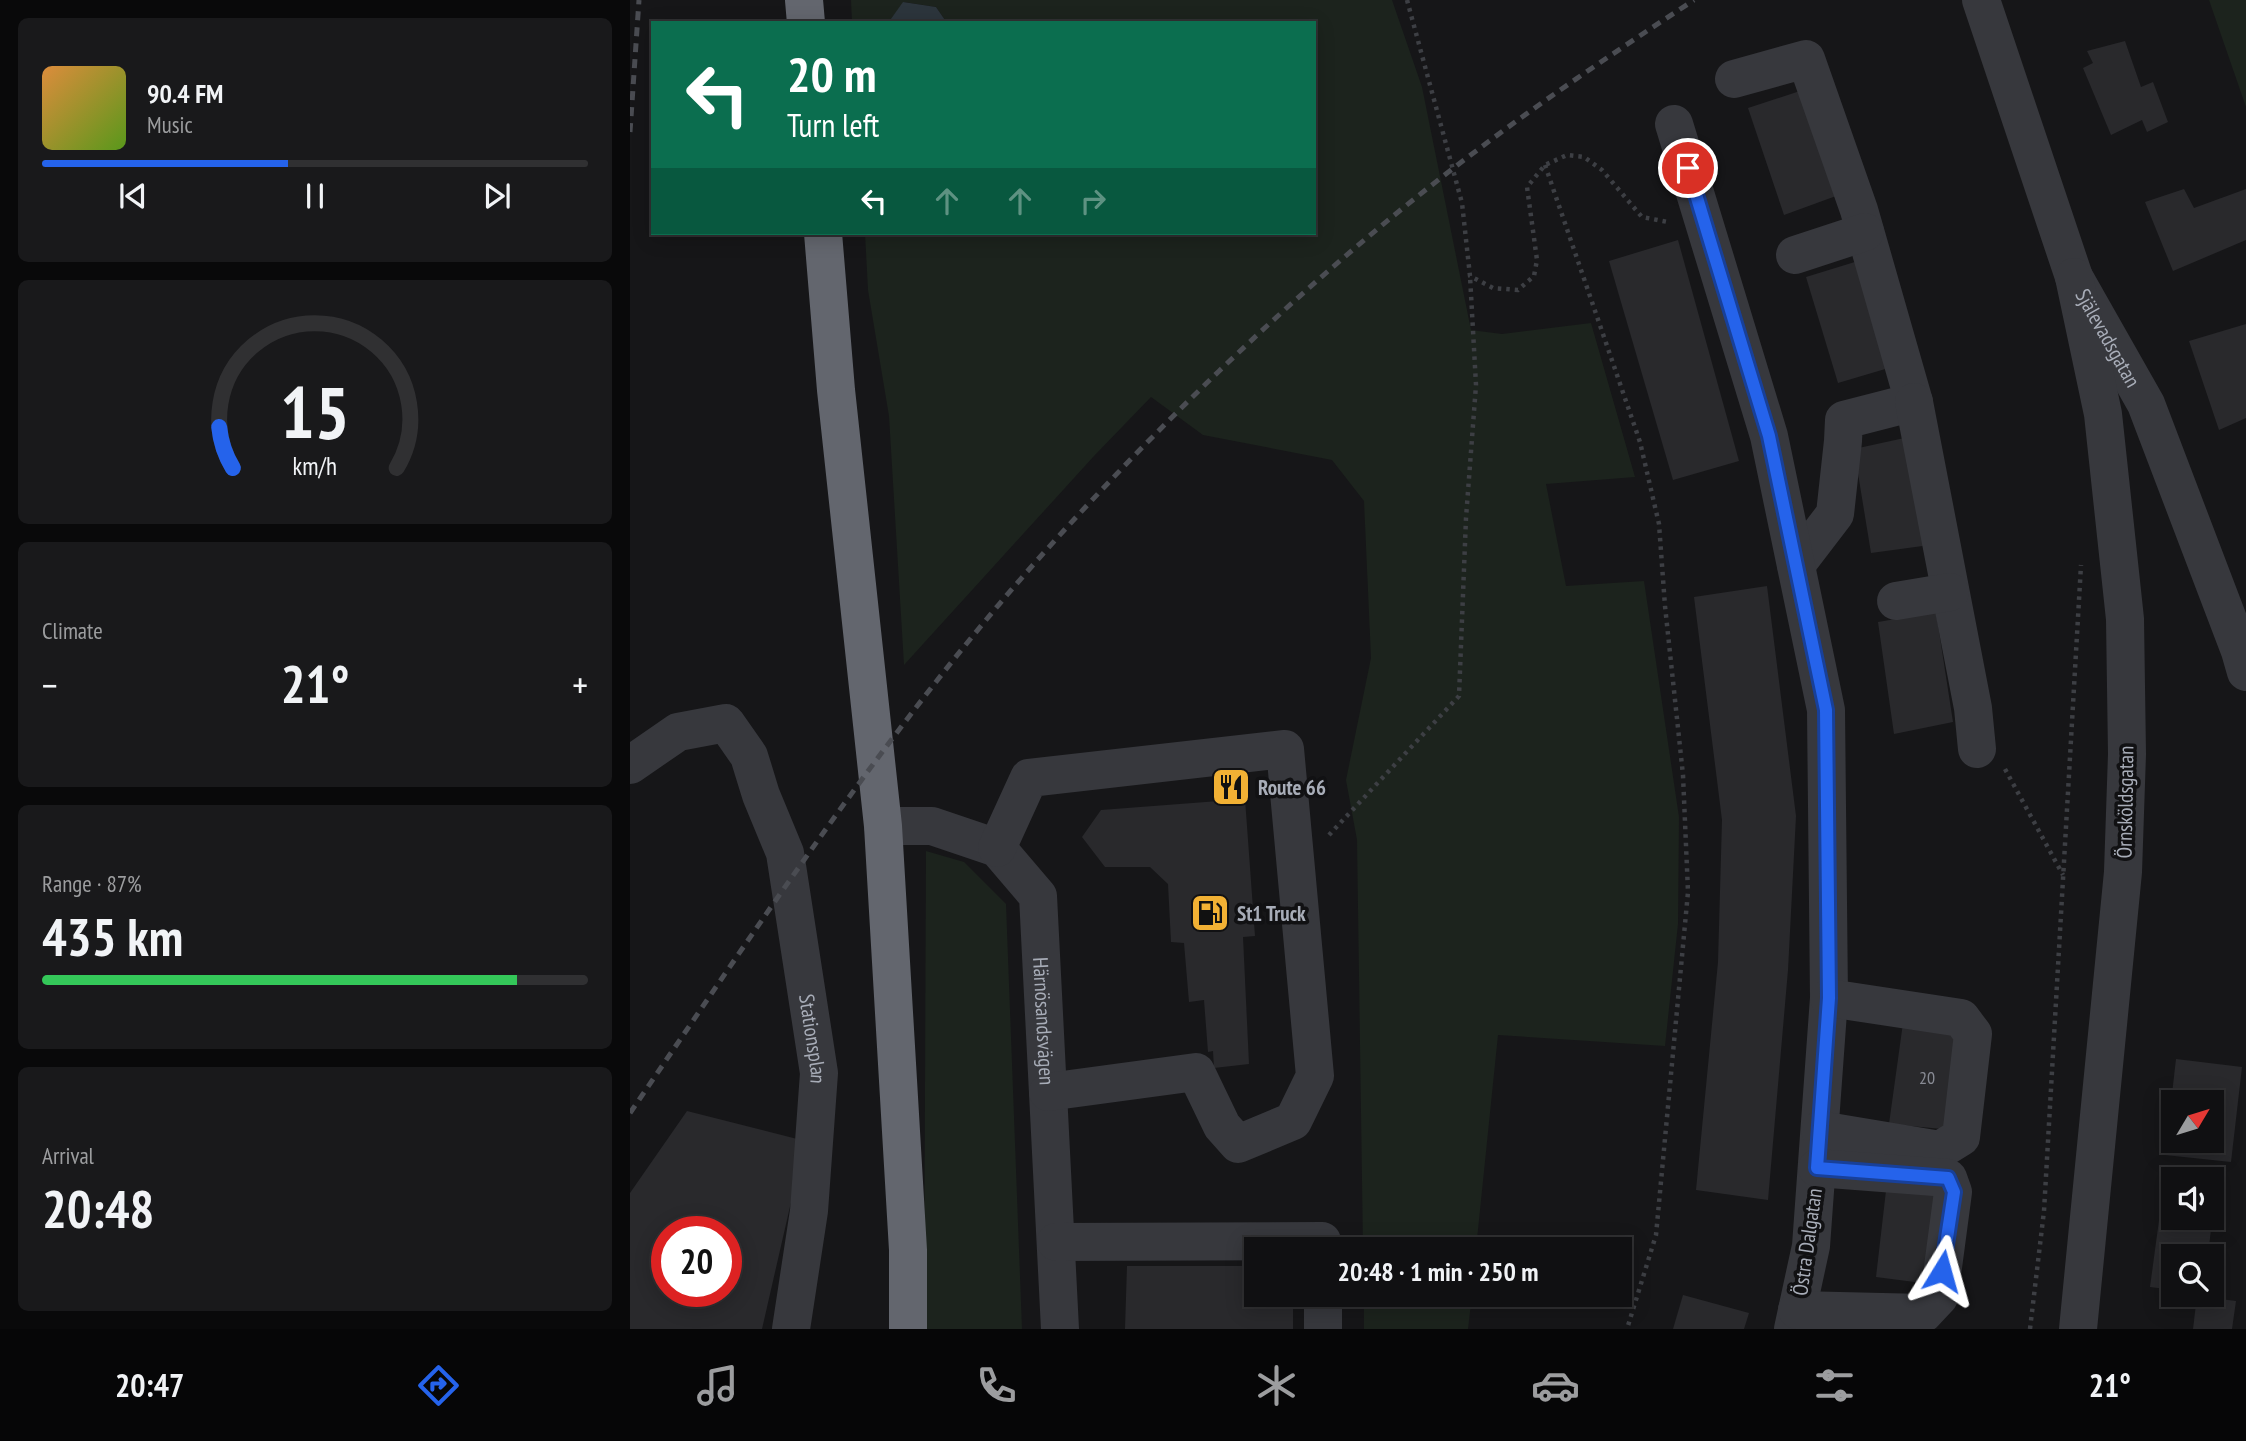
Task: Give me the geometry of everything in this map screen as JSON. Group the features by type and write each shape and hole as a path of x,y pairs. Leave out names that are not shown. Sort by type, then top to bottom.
{"highway":[{"path":"804,0 806,21"},
{"path":"823,235 836,390 883,826 908,1250 908,1329"}],"street":[{"name":"Själevadsgatan","path":"1981,0 2074,277 2146,404 2246,672"},
{"path":"1734,79 1806,59 1865,232 1914,402 1973,708 1990,757"},
{"name":"Östra Dalgatan","path":"1674,124 1769,436 1826,710 1829,998 1811,1246 1795,1320"},
{"path":"1795,255 1865,232"},
{"name":"Örnsköldsgatan","path":"2074,277 2102,414 2118,551 2125,619 2127,754 2123,872 2078,1329"},
{"path":"1796,565 1835,514 1843,420 1914,402"},
{"path":"1896,601 1950,592"},
{"name":"Stationsplan","path":"630,765 678,732 726,723 749,756 761,795 785,853 818,1073 809,1211 791,1329"},
{"path":"883,826 932,827 997,848 1029,778 1285,749 1315,1076 1293,1121 1238,1144 1222,1126 1196,1072 1048,1092"},
{"name":"Härnösandsvägen","path":"997,848 1038,895 1060,1329"},
{"path":"1820,1130 1940,1150 1961,1137 1973,1034 1961,1018 1829,998"},
{"path":"1795,1320 1931,1321 1939,1297 1954,1192 1948,1178 1817,1168"},
{"path":"1056,1242 1244,1241"},
{"path":"1323,1307 1323,1329"}],"path":[{"path":"1325,840 1459,696 1466,518 1476,385 1470,276 1462,203 1407,0"},
{"path":"1470,276 1493,288 1518,290 1534,276 1537,260 1527,187 1545,165 1567,155 1584,157 1602,170 1642,217 1666,222 1702,212"},
{"path":"1545,165 1640,442 1656,512 1684,775 1688,892 1656,1235 1627,1329"},
{"path":"2030,1329 2045,1211 2081,554"},
{"path":"1990,757 2063,876"}],"shaded area":[{"path":"851,0 1392,0 1422,87 1471,330 1502,334 1591,323 1635,477 1546,484 1566,586 1644,581 1679,817 1678,924 1665,1046 1498,1035 1477,1237 1363,1237 1357,840 1346,780 1371,658 1364,501 1332,460 1203,435 1151,397 904,665 889,416 868,290 865,235 1316,235 1316,21 946,21 936,7 904,2 890,21 852,21"},
{"path":"2209,0 2246,0 2246,107"},
{"path":"903,2 936,7 946,21 889,21"},
{"path":"926,851 964,862 1006,904 1022,1329 924,1329"},
{"path":"1364,1307 1471,1307 1468,1329 1364,1329"}],"building":[{"path":"2125,41 2141,87 2153,82 2168,122 2147,132 2142,120 2111,135 2083,68 2093,63 2087,51"},
{"path":"1803,90 1836,196 1784,215 1748,108"},
{"path":"2184,189 2194,208 2246,189 2246,240 2173,271 2145,202"},
{"path":"1678,240 1739,461 1673,480 1609,261"},
{"path":"1858,261 1892,367 1838,383 1806,277"},
{"path":"2246,324 2246,418 2219,430 2189,341"},
{"path":"1909,437 1930,545 1871,553 1854,449"},
{"path":"1767,586 1796,816 1788,970 1768,1200 1696,1190 1718,962 1722,820 1694,597"},
{"path":"1936,612 1953,722 1894,734 1878,622"},
{"path":"1245,799 1255,936 1243,937 1249,1064 1214,1068 1213,1051 1208,1052 1204,1000 1189,1002 1184,943 1171,942 1168,884 1150,867 1105,867 1082,837 1101,810"},
{"path":"1903,1023 1962,1029 1953,1130 1889,1124"},
{"path":"2176,1059 2242,1067 2231,1162 2165,1155 2224,1153 2224,1090 2172,1090"},
{"path":"687,1111 805,1141 762,1329 630,1329 630,1193"},
{"path":"1887,1182 1944,1187 1930,1284 1876,1277"},
{"path":"2160,1213 2161,1230 2211,1230 2209,1244 2161,1244 2161,1288 2150,1287"},
{"path":"1127,1266 1244,1266 1244,1307 1293,1307 1293,1329 1125,1329"},
{"path":"1683,1295 1749,1313 1744,1329 1673,1329"},
{"path":"2224,1299 2236,1301 2232,1329 2193,1329 2196,1307 2224,1307"}],"railway":[{"path":"630,132 639,0"},
{"path":"630,1113 782,891 887,745 999,604 1108,483 1210,379 1373,232 1513,123 1694,0"}],"place":[{"name":"Route 66","path":"1231,787"},
{"name":"St1 Truck","path":"1210,913"}],"route":[{"path":"1688,168 1769,436 1826,710 1829,998 1817,1168 1948,1178 1954,1192 1942,1271"}]}
